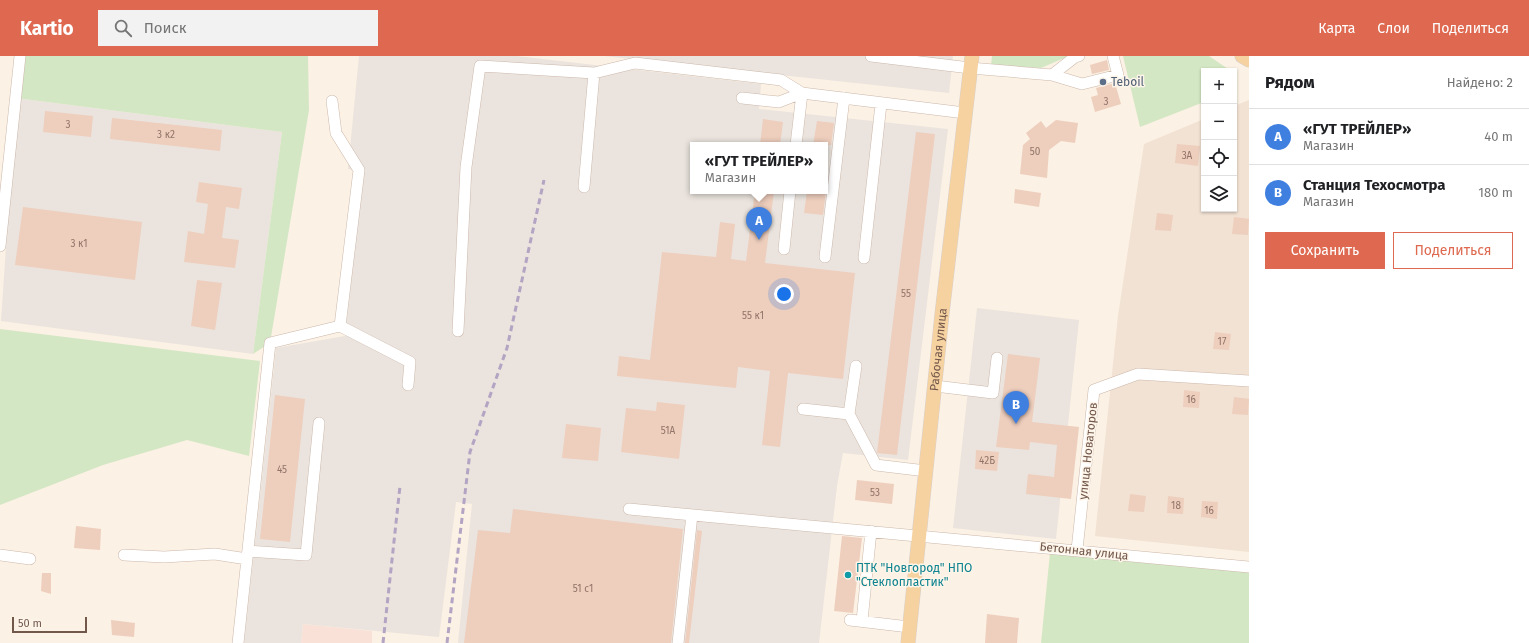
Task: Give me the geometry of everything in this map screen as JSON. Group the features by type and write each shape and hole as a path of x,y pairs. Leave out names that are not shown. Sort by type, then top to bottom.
{"main road":[{"path":"1242,56 1249,60"},
{"name":"Рабочая улица","path":"908,643 918,535 971,62"}],"street":[{"path":"0,246 20,56"},
{"path":"871,56 971,62 1052,75 1082,84 1118,75 1113,56"},
{"path":"1052,75 1075,57 1079,56"},
{"path":"458,331 466,167 480,66 594,72 635,63 781,80 802,93 965,114"},
{"path":"584,187 594,72"},
{"path":"742,98 780,102 802,93"},
{"path":"796,142 802,93"},
{"path":"825,257 844,98"},
{"path":"332,101 336,133 359,170 340,326"},
{"path":"864,258 881,104"},
{"path":"784,249 790,194"},
{"path":"238,643 270,343 340,326 410,362 408,385"},
{"path":"935,386 993,393 997,358"},
{"path":"856,366 849,414 876,465 926,471"},
{"path":"1248,381 1249,370"},
{"name":"улица Новаторов","path":"1077,550 1094,390 1138,374 1248,381"},
{"path":"803,409 849,414"},
{"path":"124,555 164,557 215,554 306,555 319,423"},
{"name":"Бетонная улица","path":"629,509 1249,567"},
{"path":"678,643 692,515"},
{"path":"862,621 871,531"},
{"path":"0,555 30,559"},
{"path":"850,620 909,627"}],"shaded area":[{"path":"359,56 516,56 761,84 759,109 948,129 908,460 843,453 837,486 819,643 458,643 472,504 456,502 439,637 303,624 301,643 244,643 276,348 345,336 364,172 348,169"},
{"path":"604,56 953,56 949,93"},
{"path":"16,98 282,132 253,354 1,321"},
{"path":"1249,100 1249,552 1095,536 1118,316 1144,144 1201,120 1201,212 1237,212 1237,105"},
{"path":"977,308 1079,320 1056,539 953,528"},
{"path":"303,624 372,631 372,643 301,643"}],"green space":[{"path":"20,56 308,56 309,110 270,343 253,354 282,132 16,98"},
{"path":"992,56 1069,56 1041,68 991,65"},
{"path":"1123,56 1209,56 1227,68 1201,68 1201,103 1140,127"},
{"path":"0,329 260,361 249,456 187,440 103,465 0,505"},
{"path":"1050,553 1249,572 1249,643 1041,643"}],"building":[{"path":"1107,60 1109,70 1092,74 1090,65"},
{"path":"1115,83 1121,104 1095,112 1091,97 1098,95 1096,88"},
{"path":"45,111 93,116 91,137 43,132"},
{"path":"112,118 222,130 220,151 110,139"},
{"path":"763,119 783,122 780,142 760,142"},
{"path":"1056,120 1078,123 1075,143 1061,141 1049,150 1047,178 1020,174 1023,145 1030,139 1026,133 1041,121 1046,128"},
{"path":"817,121 834,123 831,145 828,145 828,142 814,142"},
{"path":"916,132 935,134 897,455 877,453"},
{"path":"1177,144 1200,146 1198,166 1175,163"},
{"path":"199,182 242,188 239,209 226,207 222,238 239,240 235,268 184,262 188,231 204,234 208,204 196,202"},
{"path":"1015,189 1041,193 1039,207 1014,203"},
{"path":"755,194 774,194 765,263 855,273 843,379 788,373 780,447 762,445 770,371 738,367 736,388 617,376 619,356 650,360 662,252 716,257 720,222 735,224 731,259 746,261"},
{"path":"807,194 826,194 823,215 804,213"},
{"path":"23,207 142,222 135,280 15,265"},
{"path":"1157,213 1173,215 1171,231 1155,230"},
{"path":"1234,217 1249,219 1248,235 1232,234"},
{"path":"197,280 222,283 215,330 191,326"},
{"path":"1215,332 1231,334 1229,350 1213,349"},
{"path":"1008,354 1040,358 1032,422 1079,427 1071,499 1026,494 1028,474 1054,477 1057,445 1030,442 1029,450 996,447"},
{"path":"1184,390 1200,392 1199,408 1183,407"},
{"path":"275,395 305,399 290,542 260,539"},
{"path":"1234,397 1249,399 1248,415 1232,414"},
{"path":"657,402 685,405 679,459 621,452 626,408 656,411"},
{"path":"566,424 601,428 598,461 562,458"},
{"path":"976,450 999,452 997,471 975,469"},
{"path":"857,480 894,484 892,504 855,500"},
{"path":"1130,494 1146,496 1144,512 1128,511"},
{"path":"1168,496 1184,498 1183,514 1167,513"},
{"path":"1202,501 1218,502 1217,519 1201,517"},
{"path":"513,509 683,529 671,643 464,643 478,530 510,533"},
{"path":"76,526 101,529 100,550 74,548"},
{"path":"697,530 702,531 689,643 685,643"},
{"name":"ПТК \"Новгород\" НПО \"Стеклопластик\"","path":"842,536 862,538 853,613 834,611"},
{"path":"42,573 51,573 51,594 41,591"},
{"path":"987,614 1019,618 1017,643 985,643"},
{"path":"111,620 135,623 134,637 112,635"}],"railway":[{"path":"447,643 470,452 507,348 544,180"},
{"path":"383,643 400,486"}],"place":[{"name":"Teboil","path":"1103,82"},
{"name":"«ГУТ ТРЕЙЛЕР»","path":"759,240"},
{"name":"Станция Техосмотра","path":"1016,424"},
{"name":"ПТК \"Новгород\" НПО \"Стеклопластик\"","path":"848,575"}]}
